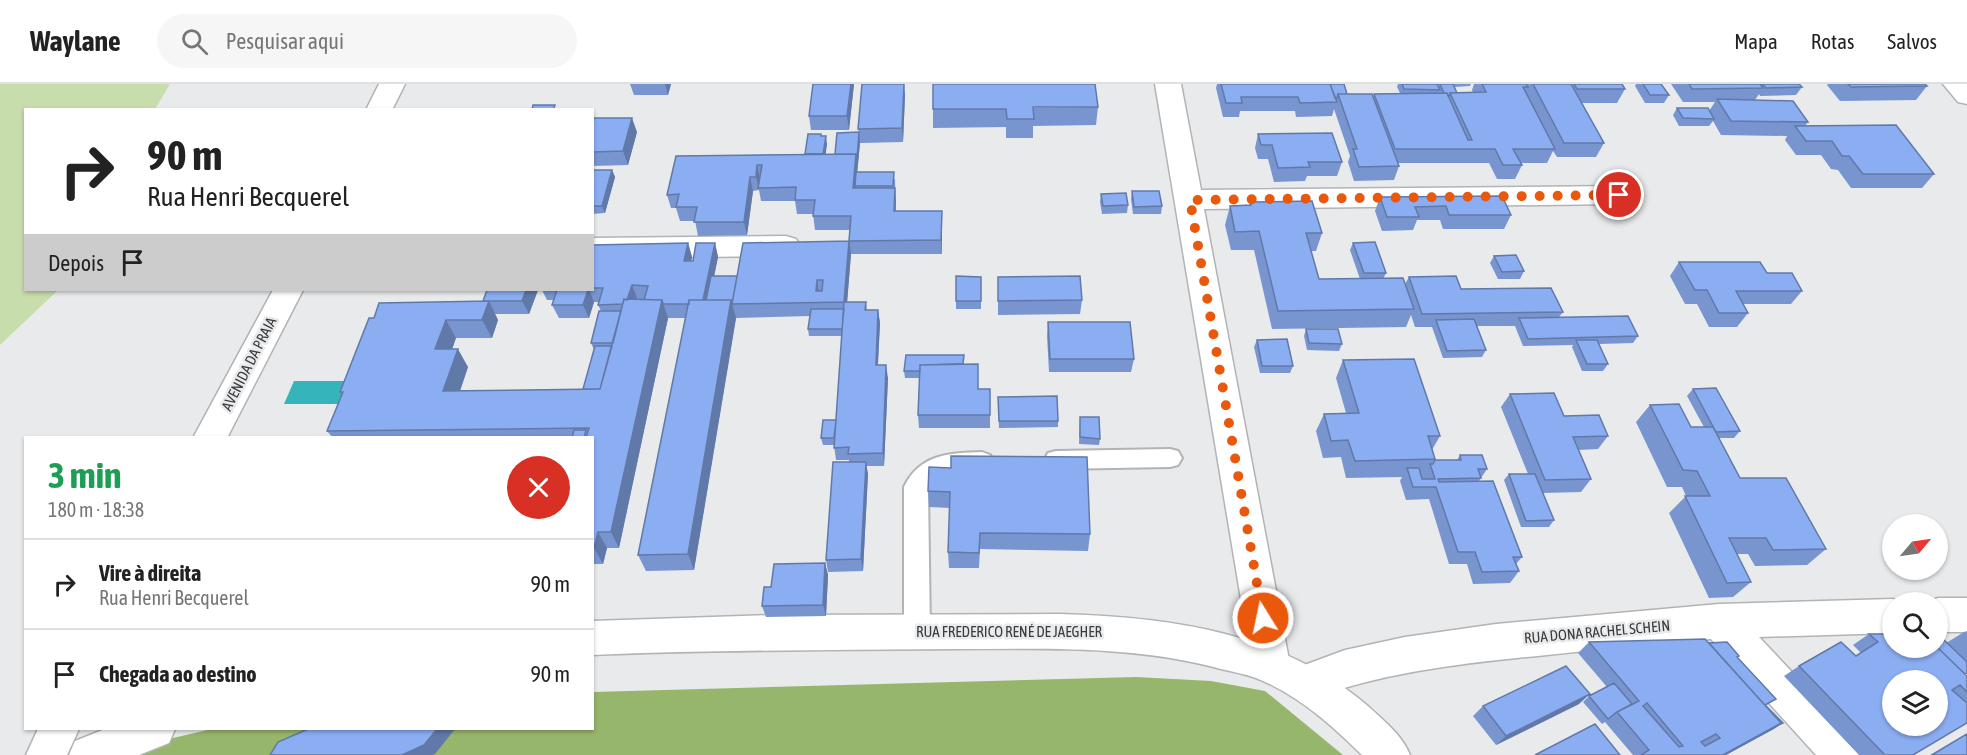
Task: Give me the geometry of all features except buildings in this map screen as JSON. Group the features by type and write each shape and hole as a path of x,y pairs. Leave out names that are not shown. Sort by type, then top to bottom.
{"street":[{"path":"380,108 392,84"},
{"path":"1168,84 1271,665"},
{"path":"1956,84 1967,96"},
{"path":"1190,200 1619,195"},
{"path":"594,248 811,246"},
{"name":"AVENIDA DA PRAIA","path":"211,436 287,291"},
{"path":"1948,615 1967,615"},
{"name":"RUA DONA RACHEL SCHEIN","path":"1305,683 1345,668 1404,655 1496,642 1719,621 1882,616"},
{"path":"1719,621 1843,755"},
{"name":"RUA FREDERICO RENÉ DE JAEGHER","path":"594,638 724,632 1087,632 1159,636 1212,647 1271,665 1305,683 1370,733 1390,755"},
{"path":"46,755 58,730"},
{"path":"89,755 152,730"}],"lane":[{"path":"1039,461 1170,458"},
{"path":"917,632 916,487 927,471 944,463 1004,462"}],"green space":[{"path":"0,84 170,84 156,108 24,108 24,291 57,291 0,345"},
{"path":"1136,677 1211,681 1265,691 1343,755 115,755 147,744 208,730 594,730 594,692"}],"water":[{"path":"294,381 351,381 342,404 284,404"}],"route":[{"path":"1263,618 1190,200 1619,195"}]}
